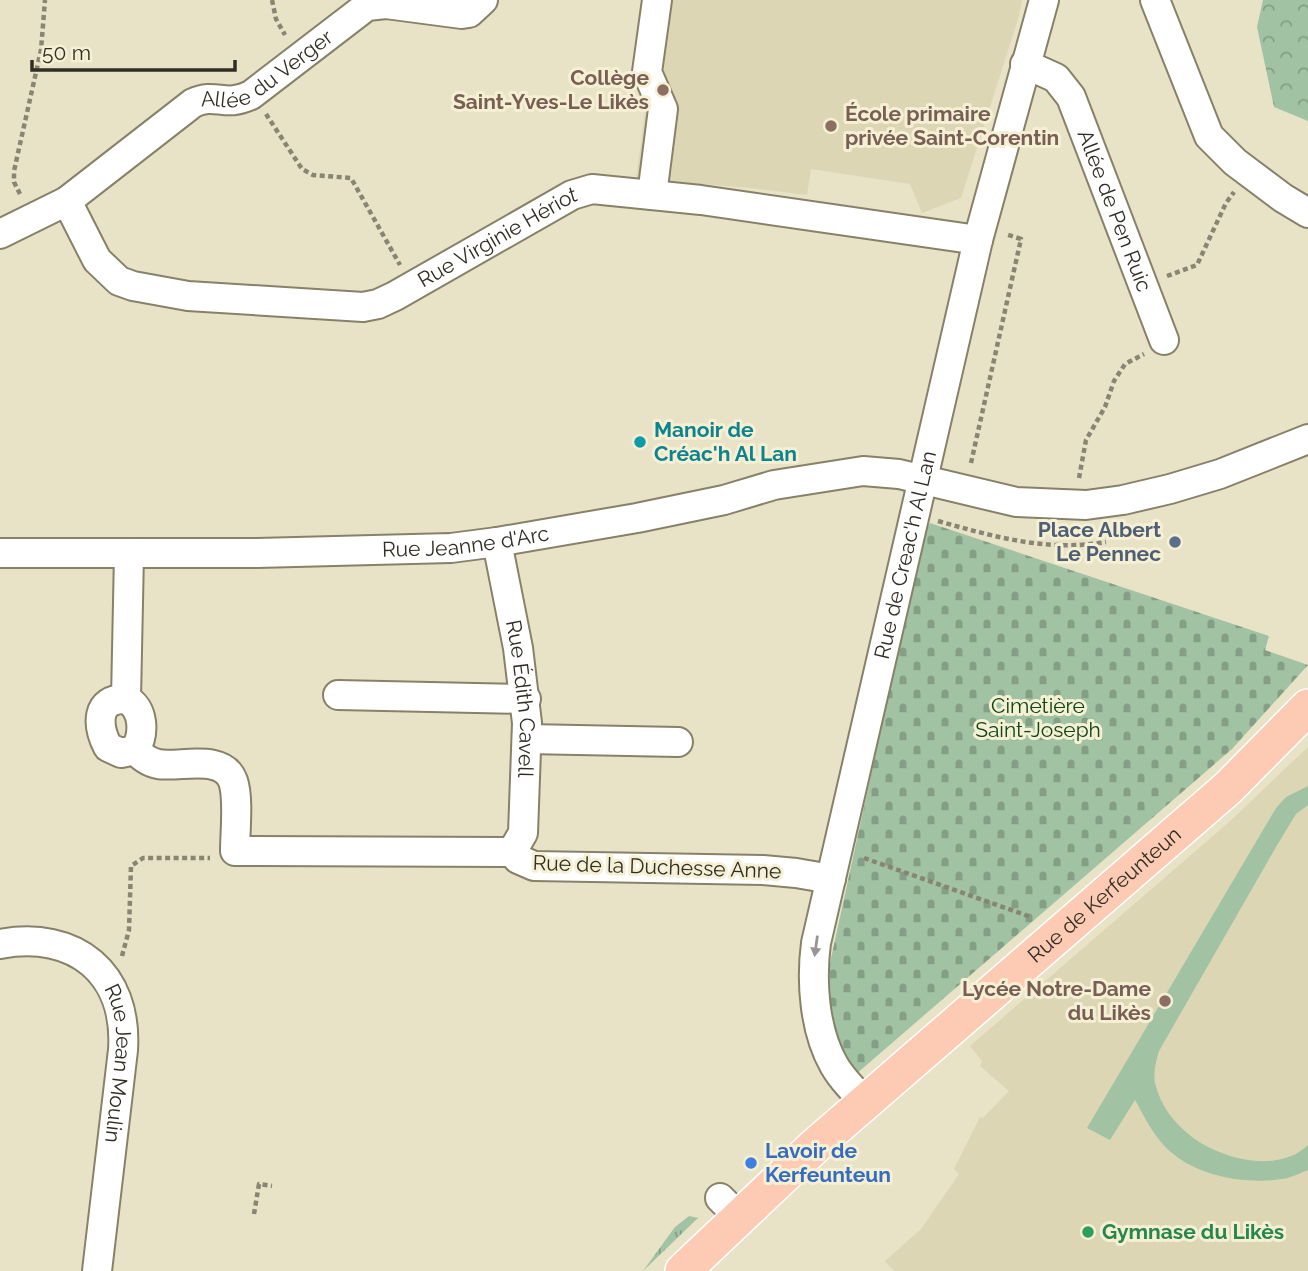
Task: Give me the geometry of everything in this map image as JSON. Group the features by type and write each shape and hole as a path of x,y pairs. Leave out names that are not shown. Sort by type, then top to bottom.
{"main road":[{"name":"Rue de Kerfeunteun","path":"683,1271 730,1208 865,1102 1228,788 1308,707"}],"street":[{"name":"Allée du Verger","path":"0,234 67,201 193,103 208,98 238,101 251,95 367,6 386,4 462,14 468,13 484,0"},
{"path":"652,195 663,109 647,72 657,0"},
{"name":"Rue de Creac'h Al Lan","path":"865,1102 833,1063 819,1021 814,956 979,234 1044,0"},
{"path":"1155,0 1209,136 1219,148 1250,173 1308,213"},
{"name":"Allée de Pen Ruic","path":"1026,64 1056,78 1071,97 1164,340"},
{"name":"Rue Virginie Hériot","path":"67,201 96,261 119,281 188,296 363,307 395,296 581,191 605,190 652,195 979,234"},
{"name":"Rue Jeanne d'Arc","path":"0,553 129,554 451,548 676,510 724,500 755,489 845,473 875,471 1033,505 1086,505 1124,500 1170,489 1220,474 1308,439"},
{"name":"Rue Édith Cavell","path":"497,542 526,699 523,833 512,852"},
{"path":"126,699 129,554"},
{"path":"338,695 526,699"},
{"path":"126,699 137,707 140,716 140,736 135,750 129,753 112,751 105,741 100,721 105,707 111,701 126,699"},
{"path":"527,739 678,742"},
{"path":"135,750 143,758 156,764 218,766 229,774 234,789 224,855"},
{"name":"Rue de la Duchesse Anne","path":"224,855 512,852 517,859 534,866 763,870 831,879"},
{"name":"Rue Jean Moulin","path":"0,943 33,940 55,945 83,957 107,976 121,1008 124,1022 123,1050 97,1271"}],"path":[{"path":"14,171 41,50 45,0"},
{"path":"272,0 276,19 301,56"},
{"path":"251,95 276,127 302,169 313,174 351,178 392,252"},
{"path":"1143,285 1197,265 1226,202 1250,173"},
{"path":"965,491 1021,239 979,234"},
{"path":"1080,472 1086,440 1105,407 1119,372 1133,358 1149,353 1164,340"},
{"path":"914,515 1028,544 1070,546 1106,542"},
{"name":"Rue Jean Moulin","path":"120,961 129,930 131,866 134,862 143,858 224,855"},
{"path":"859,856 1031,917"},
{"path":"254,1214 258,1184 272,1186"}],"shaded area":[{"name":"École primaire privée Saint-Corentin","path":"643,0 1022,0 961,198 922,213 910,184 811,169 807,195 636,179 645,112 645,97 634,74"},
{"name":"Lycée Notre-Dame du Likès","path":"1308,747 1308,1271 894,1271 885,1261 921,1229 959,1174 954,1169 980,1117 983,1118 1009,1091 980,1066 982,1061 970,1046 1228,823"}],"green space":[{"path":"1263,0 1308,0 1308,121 1274,107 1257,27"},
{"name":"Cimetière Saint-Joseph","path":"930,523 1269,636 1265,650 1308,665 1232,749 855,1075 834,1040 830,1017 830,963 923,536"},
{"path":"1308,786 1308,805 1296,814 1276,847 1159,1051 1154,1075 1169,1114 1194,1138 1224,1154 1258,1161 1285,1158 1308,1145 1308,1170 1285,1178 1250,1180 1233,1179 1201,1170 1186,1163 1161,1142 1135,1100 1110,1140 1087,1128 1276,808 1286,797"},
{"path":"689,1216 698,1218 643,1271 675,1227"}],"place":[{"name":"Collège Saint-Yves-Le Likès","path":"663,90"},
{"name":"École primaire privée Saint-Corentin","path":"831,126"},
{"name":"Manoir de Créac'h Al Lan","path":"640,442"},
{"name":"Place Albert Le Pennec","path":"1175,542"},
{"name":"Lycée Notre-Dame du Likès","path":"1165,1001"},
{"name":"Lavoir de Kerfeunteun","path":"751,1163"},
{"name":"Gymnase du Likès","path":"1088,1232"}]}
